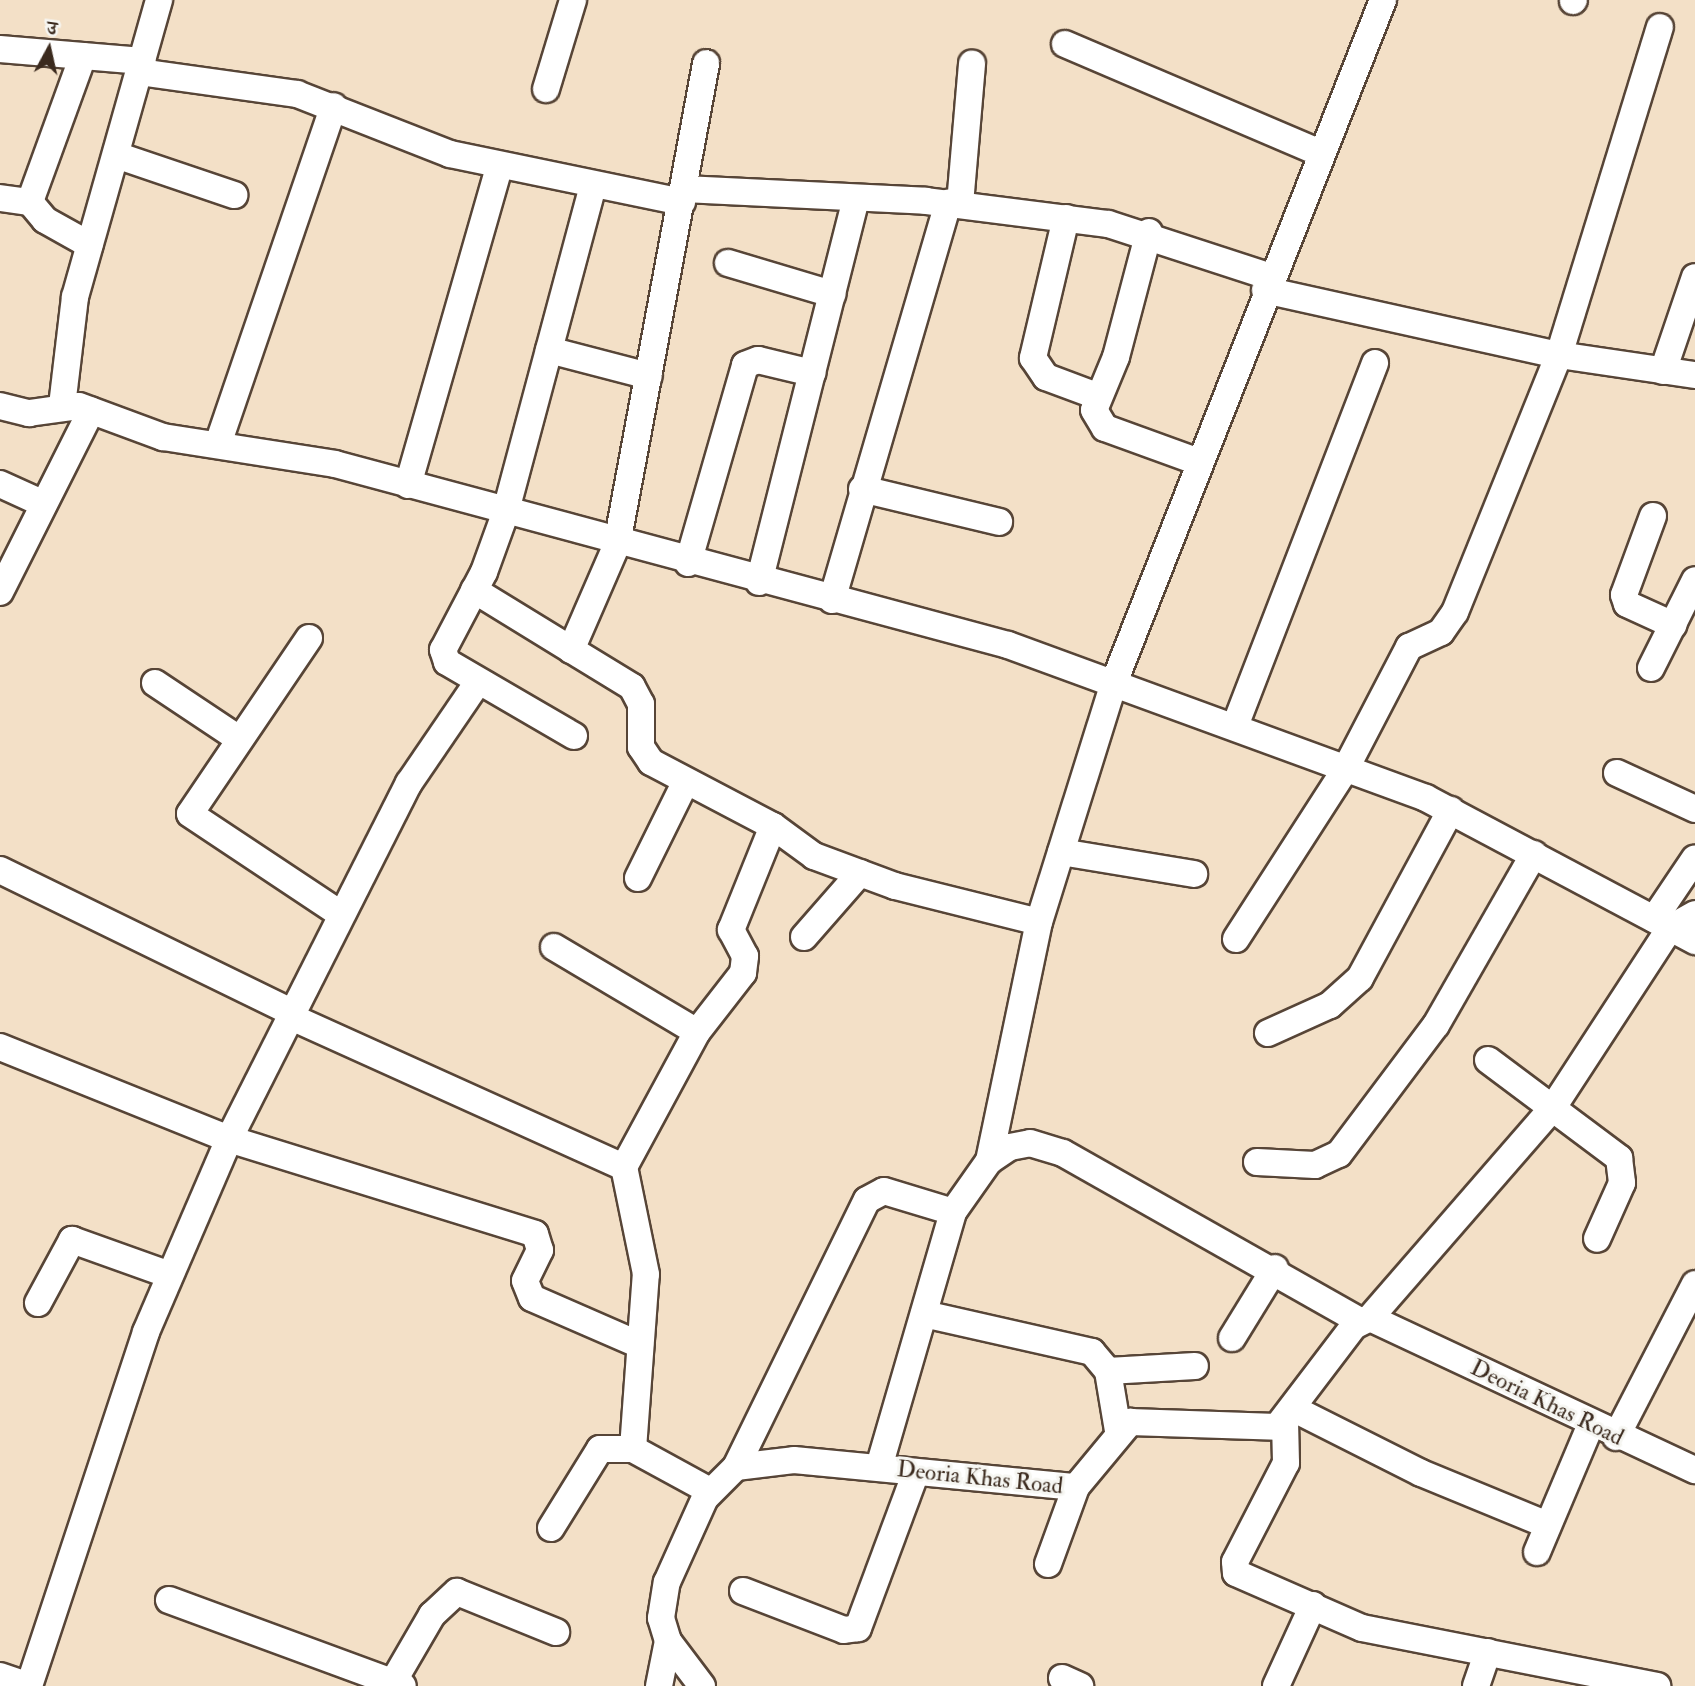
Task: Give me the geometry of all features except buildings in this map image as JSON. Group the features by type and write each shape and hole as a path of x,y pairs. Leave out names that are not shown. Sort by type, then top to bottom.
{"street":[{"path":"62,406 64,348 159,0"},
{"path":"546,89 573,0"},
{"path":"879,1468 953,1212 989,1161 1039,922 1115,680 1381,1"},
{"path":"1236,939 1345,770 1409,647 1441,632 1455,612 1559,355 1660,27"},
{"path":"1065,44 1321,153"},
{"path":"0,49 83,56 297,94 334,106 450,154 593,185 683,196 856,198 954,204 1149,232 1268,284 1559,355 1695,375"},
{"path":"30,202 83,56"},
{"path":"571,650 617,544 706,63"},
{"path":"832,600 862,489 954,204 972,64"},
{"path":"218,444 334,106"},
{"path":"116,155 234,195"},
{"path":"408,485 500,165"},
{"path":"574,736 478,682 443,655 474,590 505,514 593,185"},
{"path":"0,198 30,202 45,220 90,245"},
{"path":"760,582 856,198"},
{"path":"1066,218 1033,358 1046,377 1097,396"},
{"path":"1149,232 1116,357 1097,396 1094,410 1105,428 1199,462"},
{"path":"728,263 832,294"},
{"path":"1663,371 1695,277"},
{"path":"549,350 649,376"},
{"path":"688,563 745,365 758,360 812,373"},
{"path":"1235,726 1375,363"},
{"path":"0,405 29,413 62,406 91,411 163,437 218,444 408,485 505,514 832,600 1115,680 1451,810 1695,941"},
{"path":"0,592 91,411"},
{"path":"0,484 44,504"},
{"path":"862,489 999,523"},
{"path":"1653,516 1624,595 1627,604 1673,625"},
{"path":"1651,668 1695,580"},
{"path":"474,590 632,687 641,704 643,755 773,826 814,856 860,873 1039,922"},
{"path":"309,638 191,814 339,913"},
{"path":"0,1676 29,1686 170,1275 229,1139 339,913 409,783 478,682"},
{"path":"155,683 239,739"},
{"path":"1617,773 1695,809"},
{"path":"638,877 686,780"},
{"path":"1268,1033 1330,1006 1360,978 1451,810"},
{"path":"633,1449 646,1275 624,1167 697,1032 747,964 732,930 773,826"},
{"path":"1061,852 1194,874"},
{"path":"1256,1162 1315,1165 1339,1154 1436,1025 1534,854"},
{"path":"924,1314 1082,1347 1108,1371 1118,1431 1143,1419 1268,1429 1289,1415 1365,1319 1552,1109 1662,924 1695,858"},
{"path":"0,870 290,1014 624,1167"},
{"path":"804,937 860,873"},
{"path":"1662,924 1695,914"},
{"path":"555,947 697,1032"},
{"path":"0,1047 229,1139 535,1234 540,1250 525,1281 531,1298 640,1345"},
{"path":"1488,1060 1623,1168 1597,1239"},
{"name":"Deoria Khas Road","path":"989,1161 1030,1143 1063,1153 1365,1319 1616,1437 1695,1470"},
{"path":"702,1686 668,1641 661,1618 667,1582 710,1491 736,1467 867,1200 884,1191 953,1212"},
{"path":"38,1303 72,1240 170,1275"},
{"path":"1232,1338 1275,1268"},
{"path":"1616,1437 1695,1284"},
{"path":"1108,1371 1195,1366"},
{"path":"1289,1415 1548,1525"},
{"path":"1289,1415 1286,1463 1234,1568 1363,1628 1488,1651 1609,1681 1657,1686"},
{"path":"1536,1552 1591,1424"},
{"name":"Deoria Khas Road","path":"736,1467 794,1460 1076,1487 1118,1431"},
{"path":"551,1528 564,1514 590,1457 600,1449 633,1449 710,1491"},
{"path":"743,1591 844,1629 858,1628 916,1472"},
{"path":"1048,1563 1076,1487"},
{"path":"169,1600 343,1676 398,1684 432,1615 457,1592 556,1632"},
{"path":"1276,1686 1313,1605"},
{"path":"659,1686 668,1641"},
{"path":"1476,1686 1488,1651"}]}
